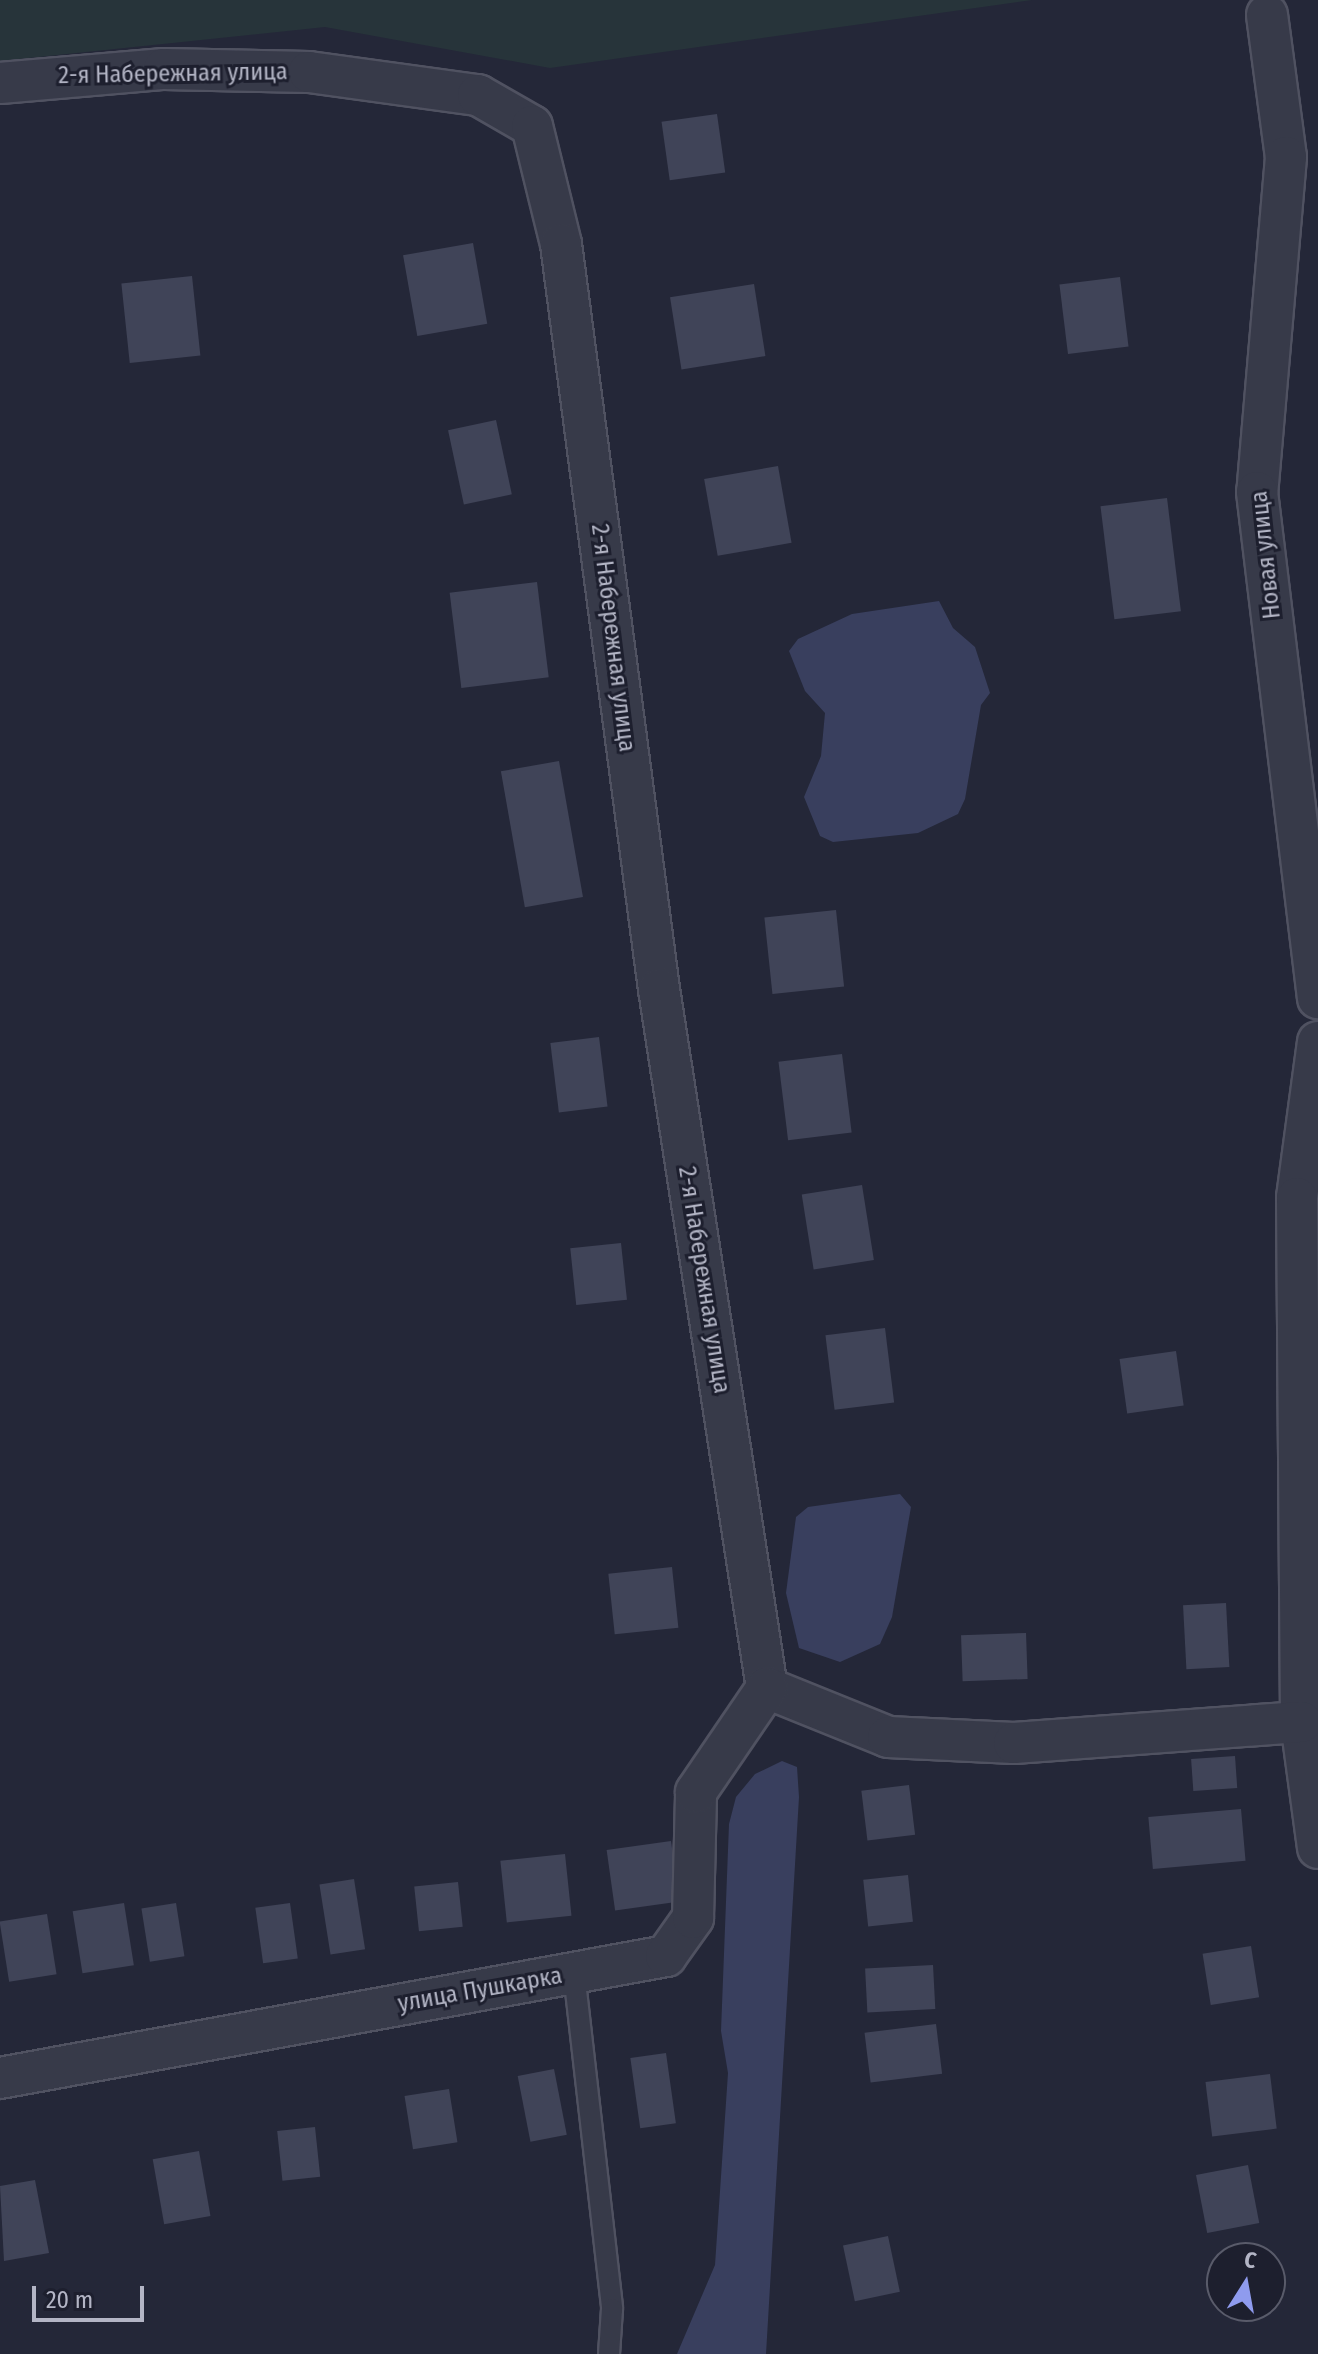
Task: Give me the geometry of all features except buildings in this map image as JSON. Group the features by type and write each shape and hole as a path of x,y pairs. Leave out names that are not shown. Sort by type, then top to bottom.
{"street":[{"name":"Новая улица","path":"1267,15 1286,157 1257,492 1318,998"},
{"name":"2-я Набережная улица","path":"0,83 164,69 309,72 478,95 532,126 561,244 659,989 767,1688"},
{"path":"1318,1042 1297,1198 1301,1722 1318,1848"},
{"path":"767,1688 888,1737 1014,1743 1301,1722"},
{"name":"улица Пушкарка","path":"0,2078 666,1956 693,1918 696,1792 767,1688"}],"lane":[{"path":"574,1973 612,2309 609,2354"}],"shaded area":[{"path":"0,0 1032,0 550,68 325,27 0,61"}],"water":[{"path":"939,601 953,628 975,647 990,693 981,705 965,799 958,814 918,833 833,842 820,836 804,797 821,756 825,713 805,691 789,651 798,639 852,614"},
{"path":"900,1494 911,1507 892,1617 880,1644 840,1662 799,1648 786,1593 796,1517 808,1507"},
{"path":"782,1761 797,1767 799,1797 766,2354 677,2354 715,2265 728,2073 721,2031 729,1824 736,1797 755,1774"}]}
